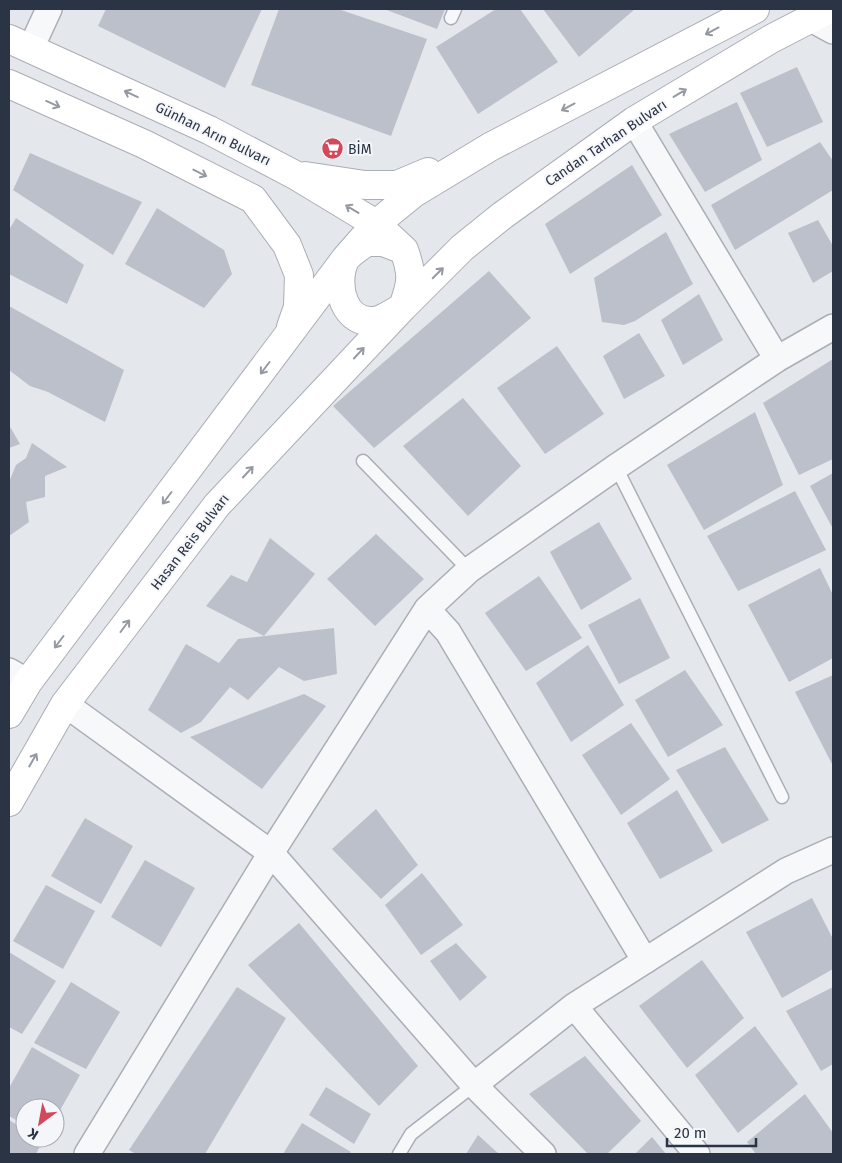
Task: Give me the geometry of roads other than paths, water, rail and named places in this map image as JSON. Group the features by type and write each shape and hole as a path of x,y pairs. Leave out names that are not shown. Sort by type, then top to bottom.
{"main road":[{"path":"9,714 18,677 288,338 346,258 376,224 414,193 490,147 755,9"},
{"name":"Candan Tarhan Bulvarı","path":"403,307 462,248 504,215 634,121 771,39 825,20"},
{"name":"Günhan Arın Bulvarı","path":"20,43 209,130 295,175 376,224 404,250"},
{"path":"9,84 144,144 253,199 285,227 347,310 363,319 378,320 403,307 411,286 412,271 404,250 383,242 366,242 346,258 340,277 340,292 347,310"},
{"path":"295,175 322,177 365,185 397,185 490,147"},
{"path":"253,199 287,244 300,275 298,307 288,338"},
{"name":"Hasan Reis Bulvarı","path":"9,802 65,704 217,505 403,307"}],"street":[{"path":"20,43 49,9"},
{"path":"634,121 776,359"},
{"path":"86,1154 271,853 427,609 469,570 616,467 776,359 833,327"},
{"path":"427,609 448,632 645,961"},
{"path":"65,704 271,853 474,1085 543,1154"},
{"path":"474,1085 574,1006 786,872 831,855"},
{"path":"574,1006 697,1154"}],"lane":[{"path":"363,461 469,570"},
{"path":"616,467 782,797"},
{"path":"398,1154 411,1134 474,1085"}],"place":[{"name":"BİM","path":"332,149"}]}
